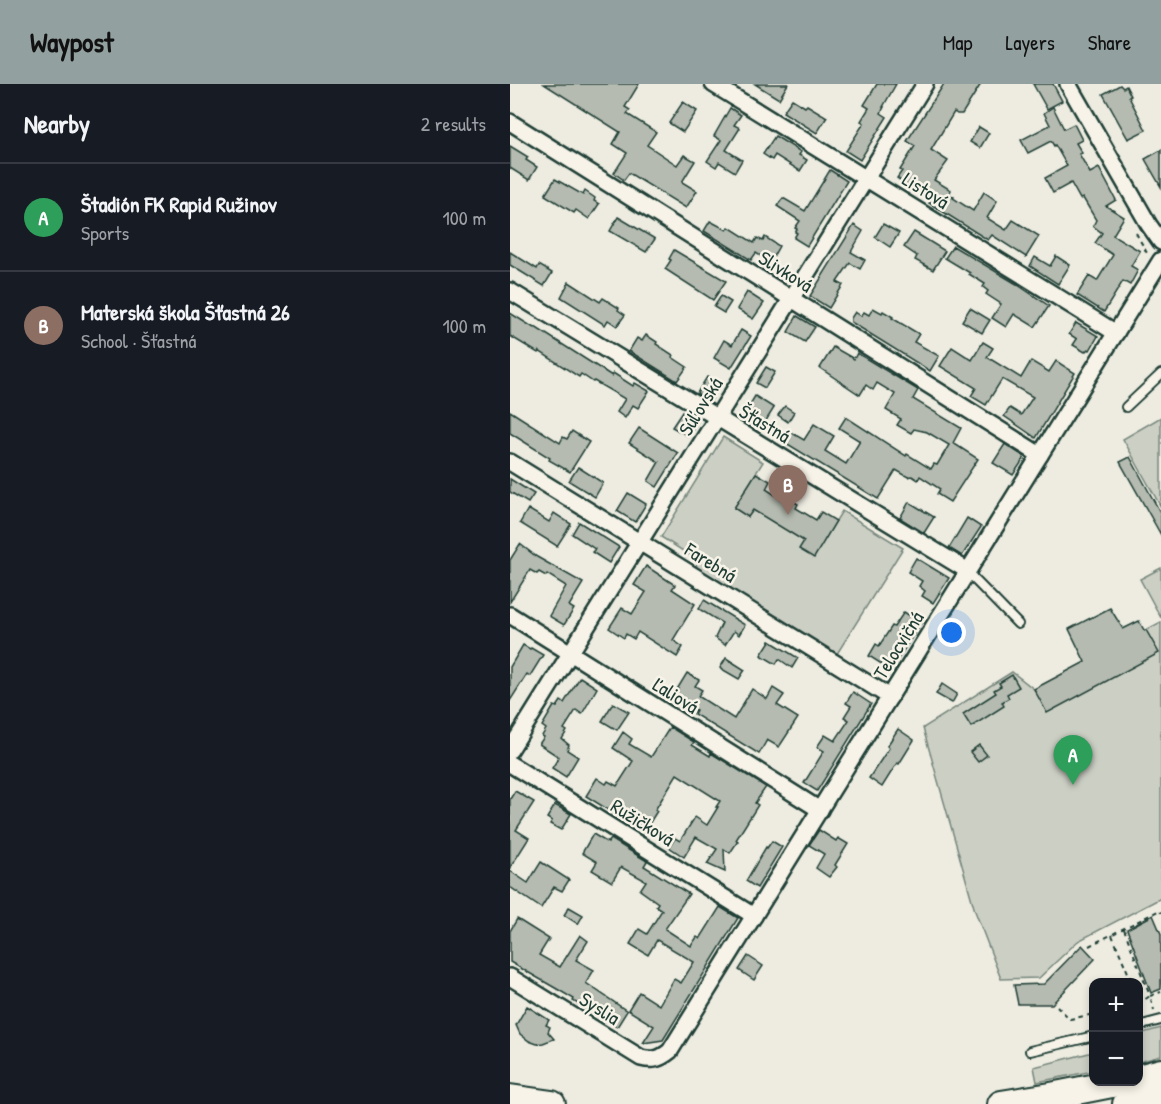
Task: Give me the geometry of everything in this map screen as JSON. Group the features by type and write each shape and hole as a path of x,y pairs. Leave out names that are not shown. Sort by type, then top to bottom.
{"highway":[{"path":"1143,1077 1161,1072"},
{"path":"1001,1104 1102,1086"},
{"path":"1126,1104 1161,1096"},
{"path":"510,1098 552,1104"}],"street":[{"name":"Listová","path":"713,84 1116,333"},
{"name":"Súľovská","path":"510,750 639,542 723,421 791,298 925,84"},
{"path":"1068,84 1161,242"},
{"name":"Slivková","path":"510,122 1040,455"},
{"name":"Telocvičná","path":"670,1051 1116,333 1156,259"},
{"name":"Šťastná","path":"510,291 968,571"},
{"name":"Farebná","path":"510,462 890,697"},
{"name":"Ľaliová","path":"510,615 820,810"},
{"name":"Ružičková","path":"510,764 754,916"},
{"name":"Syslia","path":"510,977 641,1058 656,1060 664,1057 670,1051"}],"lane":[{"path":"1126,407 1161,374"},
{"path":"968,571 972,578 1018,624"},
{"path":"1143,1025 1159,1021"},
{"path":"1030,1051 1089,1037"}],"path":[{"path":"1133,228 1156,259"},
{"path":"1089,946 1160,910 1161,914"},
{"path":"1124,929 1159,1021"},
{"path":"1112,935 1130,978"},
{"path":"1143,1002 1161,992"},
{"path":"1057,1006 1070,1019 1089,1015"}],"shaded area":[{"path":"1161,417 1161,507 1123,439"},
{"path":"723,437 763,462 734,508 748,517 753,510 804,541 813,557 842,511 903,548 835,657 694,569 699,561 661,537"},
{"path":"1161,568 1161,618 1140,579"},
{"path":"1161,622 1161,898 1078,941 1039,978 1001,979 975,911 923,728 1012,672 1034,689"},
{"path":"1161,1028 1161,1056 1143,1061 1143,1033"},
{"path":"1089,1053 1089,1072 1037,1082 1034,1067"}],"building":[{"path":"544,84 639,84 625,107 630,110 627,114 656,132 647,145 677,165 684,155 695,161 682,182 697,191 686,208 629,173 624,180 614,173 627,153 613,144 620,132"},
{"path":"755,84 788,84 779,99"},
{"path":"877,84 896,84 881,113 887,117 860,160 846,151 864,123 861,121 869,108 864,105"},
{"path":"944,84 981,84 962,114 954,112 931,150 948,161 934,180 951,190 949,194 953,198 973,211 984,192 997,201 987,218 1006,230 1013,220 1039,236 1026,257 992,235 988,240 929,203 933,197 911,181 908,186 897,178 915,146 907,141"},
{"path":"1033,84 1053,84 1062,101 1047,109"},
{"path":"1120,85 1123,88 1126,86 1131,96 1129,97 1146,130 1128,139 1103,94"},
{"path":"792,99 827,117 817,133 783,112"},
{"path":"683,102 697,111 683,132 669,123"},
{"path":"1053,107 1064,129 1074,124 1082,140 1076,143 1082,153 1079,154 1090,173 1099,168 1116,200 1106,206 1124,217 1113,235 1140,251 1131,266 1138,270 1130,285 1123,281 1104,312 1077,295 1089,276 1097,281 1113,255 1095,243 1102,233 1093,226 1096,220 1071,183 1053,193 1045,178 1067,166 1055,145 1051,141 1028,153 1021,140 1050,125 1044,113"},
{"path":"730,108 741,115 734,125 740,128 726,150 742,160 735,172 719,162 716,167 707,161 721,140 714,136"},
{"path":"979,127 989,133 980,148 970,142"},
{"path":"775,136 801,152 799,155 807,160 800,171 775,155 772,160 763,154"},
{"path":"510,146 528,157 526,160 537,167 529,180 510,168"},
{"path":"1161,150 1161,187 1145,159"},
{"path":"830,170 847,181 807,246 794,238 797,233 795,228 800,221 777,206 783,198 805,211"},
{"path":"555,179 583,195 585,191 595,198 594,201 599,204 589,219 576,210 574,213 545,195"},
{"path":"618,217 655,239 646,252 610,231"},
{"path":"710,221 727,230 729,227 754,243 757,238 763,241 765,237 779,246 770,262 756,253 751,260 704,231"},
{"path":"883,224 899,233 890,247 875,237"},
{"path":"854,225 863,231 851,252 865,260 860,269 850,263 837,282 843,285 829,308 810,296"},
{"path":"914,232 945,251 933,270 915,260 917,256 904,247"},
{"path":"953,246 1049,306 1035,327 1014,314 1006,327 992,318 1001,304 986,294 988,291 983,287 985,284 945,258"},
{"path":"674,250 726,281 713,300 665,269"},
{"path":"510,252 537,269 539,265 552,273 544,286 510,265"},
{"path":"1056,256 1070,265 1058,284 1030,266 1035,257 1050,266"},
{"path":"569,282 600,302 603,298 619,308 618,310 625,315 617,326 608,320 605,325 561,297"},
{"path":"747,292 764,303 753,319 737,309"},
{"path":"721,296 731,302 724,313 714,307"},
{"path":"873,308 882,313 883,311 919,334 914,342 939,356 930,371 851,322 855,312 861,316 864,312 869,315"},
{"path":"970,308 990,320 982,333 962,321"},
{"path":"510,313 612,376 613,373 633,386 635,383 649,391 638,408 633,405 625,418 617,412 625,399 581,374 579,377 539,351 538,353 510,336"},
{"path":"797,316 815,327 805,342 788,332"},
{"path":"1076,323 1098,336 1090,350 1085,352 1073,345 1077,339 1069,334"},
{"path":"741,330 751,336 731,368 714,358 724,340 732,345"},
{"path":"646,335 687,367 677,381 629,351 637,338 642,341"},
{"path":"983,342 993,348 987,357 1021,378 1031,361 1049,372 1056,361 1075,373 1036,438 1004,416 1010,408 1021,415 1033,397 1002,379 986,405 971,396 976,388 940,366 952,347 972,360"},
{"path":"833,347 854,359 857,353 918,390 913,399 961,428 953,443 978,459 950,502 937,494 940,489 920,476 918,480 896,470 878,499 781,440 787,430 804,440 814,424 834,436 825,451 846,464 860,441 839,428 846,417 906,456 907,454 931,469 934,464 937,465 949,445 927,432 914,429 911,433 897,425 901,419 886,410 895,394 877,383 873,390 866,385 860,395 820,368"},
{"path":"766,367 775,372 765,388 756,383"},
{"path":"707,377 720,385 710,402 697,393"},
{"path":"755,396 774,408 762,427 743,416"},
{"path":"785,406 794,412 788,422 778,415"},
{"path":"510,411 560,443 563,437 567,439 572,431 589,442 570,472 510,433"},
{"path":"682,412 698,421 688,436 672,427"},
{"path":"639,428 678,453 657,487 648,481 659,462 629,443"},
{"path":"1005,444 1025,457 1013,475 993,463"},
{"path":"1130,457 1161,514 1161,535 1120,462"},
{"path":"578,467 603,483 595,497 569,481"},
{"path":"756,473 770,481 766,489 786,502 788,498 798,504 796,508 816,520 821,512 836,521 814,558 799,549 804,541 753,510 748,517 734,508"},
{"path":"510,479 534,494 528,503 510,492"},
{"path":"628,493 646,504 635,522 617,511"},
{"path":"909,502 934,517 924,533 900,518"},
{"path":"528,509 549,522 554,513 571,524 557,546 520,523"},
{"path":"967,518 981,527 962,556 949,548"},
{"path":"579,522 619,547 609,563 592,552 595,549 572,534"},
{"path":"520,544 537,557 583,583 569,606 574,609 564,625 549,616 566,586 547,574 546,576 539,572 537,574 530,570 510,602 510,560"},
{"path":"916,558 949,578 933,603 922,596 925,591 919,586 922,581 908,572"},
{"path":"646,566 675,585 672,589 695,604 673,640 683,647 677,657 638,632 634,639 626,634 624,638 609,628 622,608 632,614 646,592 634,585"},
{"path":"704,600 745,625 739,635 734,631 725,645 715,638 722,623 699,609"},
{"path":"1110,608 1123,629 1139,621 1159,653 1047,713 1034,689 1085,662 1069,629"},
{"path":"904,612 921,623 891,670 869,656 876,644 879,646"},
{"path":"770,641 798,658 792,668 779,659 776,664 761,655"},
{"path":"523,645 543,655 530,676 527,674 510,701 510,667"},
{"path":"726,658 745,670 739,679 720,668"},
{"path":"687,673 699,680 695,686 702,690 698,696 734,719 752,689 767,699 773,688 784,695 777,705 798,718 779,747 767,740 759,754 694,714 696,710 673,696"},
{"path":"1012,675 1019,687 1007,694 1009,698 1002,702 1004,706 971,727 963,714 996,693 994,690 1001,686 999,683"},
{"path":"580,677 597,688 582,714 576,710 564,729 567,731 562,739 569,745 567,750 578,757 566,777 552,768 559,757 539,744 546,729 542,726 554,706 557,707 561,701 564,703"},
{"path":"942,684 957,694 952,703 936,694"},
{"path":"853,692 871,704 817,791 804,783 824,751 817,747 825,735 835,741 849,720 844,717 851,706 846,703"},
{"path":"613,703 629,712 617,730 602,721"},
{"path":"670,727 694,742 692,745 710,756 711,753 766,787 755,803 758,805 730,853 724,849 725,872 707,864 717,849 696,837 684,857 669,847 675,838 680,841 695,817 707,825 720,801 677,774 644,832 586,796 597,778 606,784 608,781 617,786 633,761 613,748 623,732 632,739 629,744 651,757"},
{"path":"898,729 914,740 882,787 869,778 889,748 887,746"},
{"path":"979,745 987,755 978,762 970,752"},
{"path":"515,791 534,802 516,830 529,838 510,868 510,799"},
{"path":"555,805 571,814 561,830 550,824 552,821 547,818"},
{"path":"819,830 836,841 838,838 848,844 835,865 837,867 829,877 816,868 824,854 809,845"},
{"path":"593,834 608,843 611,839 647,861 644,866 689,894 665,929 691,946 697,937 700,939 720,907 738,918 663,1040 643,1043 654,1026 628,1010 639,992 659,1005 674,979 681,983 694,962 657,940 648,955 630,944 639,929 647,934 662,910 656,906 658,903 640,890 646,881 621,867 612,882 592,870 597,862 582,853"},
{"path":"772,841 782,847 757,888 746,881"},
{"path":"541,862 569,880 562,891 554,887 541,908 510,887 510,871 528,883"},
{"path":"569,907 583,915 578,924 564,915"},
{"path":"1153,915 1161,934 1161,989 1151,993 1127,929"},
{"path":"517,919 549,939 539,955 560,967 580,935 588,941 576,960 594,970 586,983 627,1011 617,1027 510,962 510,931"},
{"path":"1082,945 1095,959 1052,1004 1018,1004 1014,985 1044,984"},
{"path":"748,956 763,966 754,980 739,970"},
{"path":"527,1006 549,1020 546,1025 550,1027 548,1032 554,1039 537,1044 520,1034 516,1025"}],"place":[{"name":"Materská škola Šťastná 26","path":"788,515"},
{"name":"Štadión FK Rapid Ružinov","path":"1073,785"}]}
